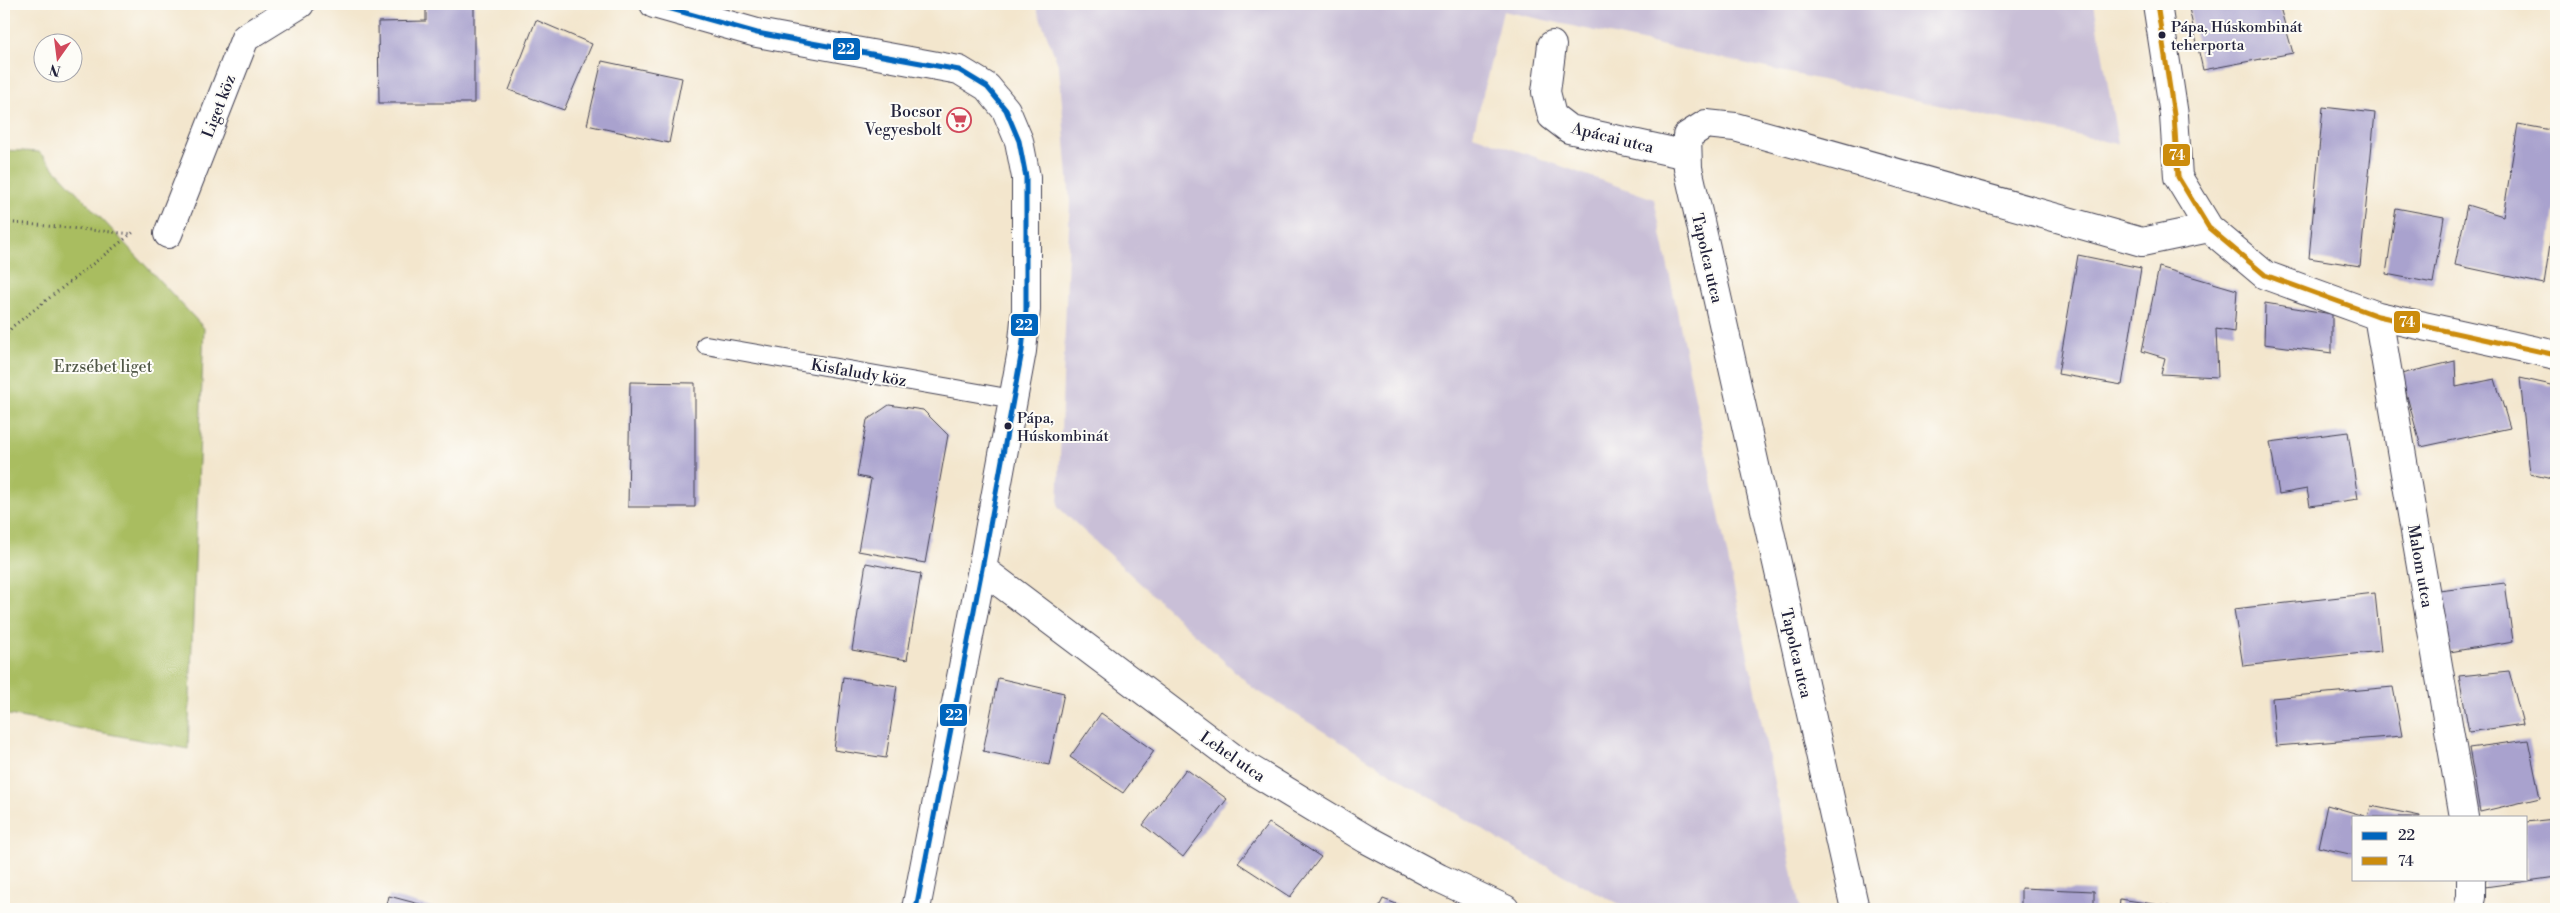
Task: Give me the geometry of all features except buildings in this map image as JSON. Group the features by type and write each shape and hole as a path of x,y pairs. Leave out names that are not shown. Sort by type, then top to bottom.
{"street":[{"name":"Liget köz","path":"168,234 245,38 300,4"},
{"path":"654,4 757,33 959,70 987,87 1006,110 1019,141 1026,177 1026,310 1013,399 982,569 916,909"},
{"path":"2157,4 2174,115 2178,177 2209,228 2264,275 2378,316 2556,355"},
{"name":"Apácai utca","path":"1552,45 1546,92 1552,116 1570,129 1687,155"},
{"name":"Tapolca utca","path":"1855,909 1688,168 1687,136 1706,124 1735,127 2142,242 2209,228"},
{"name":"Malom utca","path":"2378,316 2464,816"},
{"name":"Lehel utca","path":"982,569 1240,763 1366,839 1439,878 1504,909"},
{"path":"2468,909 2471,897 2471,880"}],"lane":[{"name":"Kisfaludy köz","path":"706,345 1013,399"}],"path":[{"path":"4,222 132,234 168,234"},
{"path":"4,337 12,327 132,234 138,227"}],"shaded area":[{"path":"1012,4 2094,4 2118,144 1503,11 1473,135 1654,199 1800,909 1628,909 1512,848 1253,688 1058,507 1070,202 1059,67 1036,7"}],"green space":[{"name":"Erzsébet liget","path":"4,150 39,152 204,328 188,749 4,714"}],"transit line":[{"name":"22","path":"654,4 757,33 959,70 987,87 1006,110 1019,141 1026,177 1026,310 1022,351 916,909"},
{"name":"74","path":"2157,4 2174,115 2178,177 2209,228 2265,275 2378,316 2556,355"}],"place":[{"name":"Pápa, Húskombinát teherporta","path":"2162,35"},
{"name":"Bocsor Vegyesbolt","path":"959,120"},
{"name":"Pápa, Húskombinát","path":"1008,426"}]}
